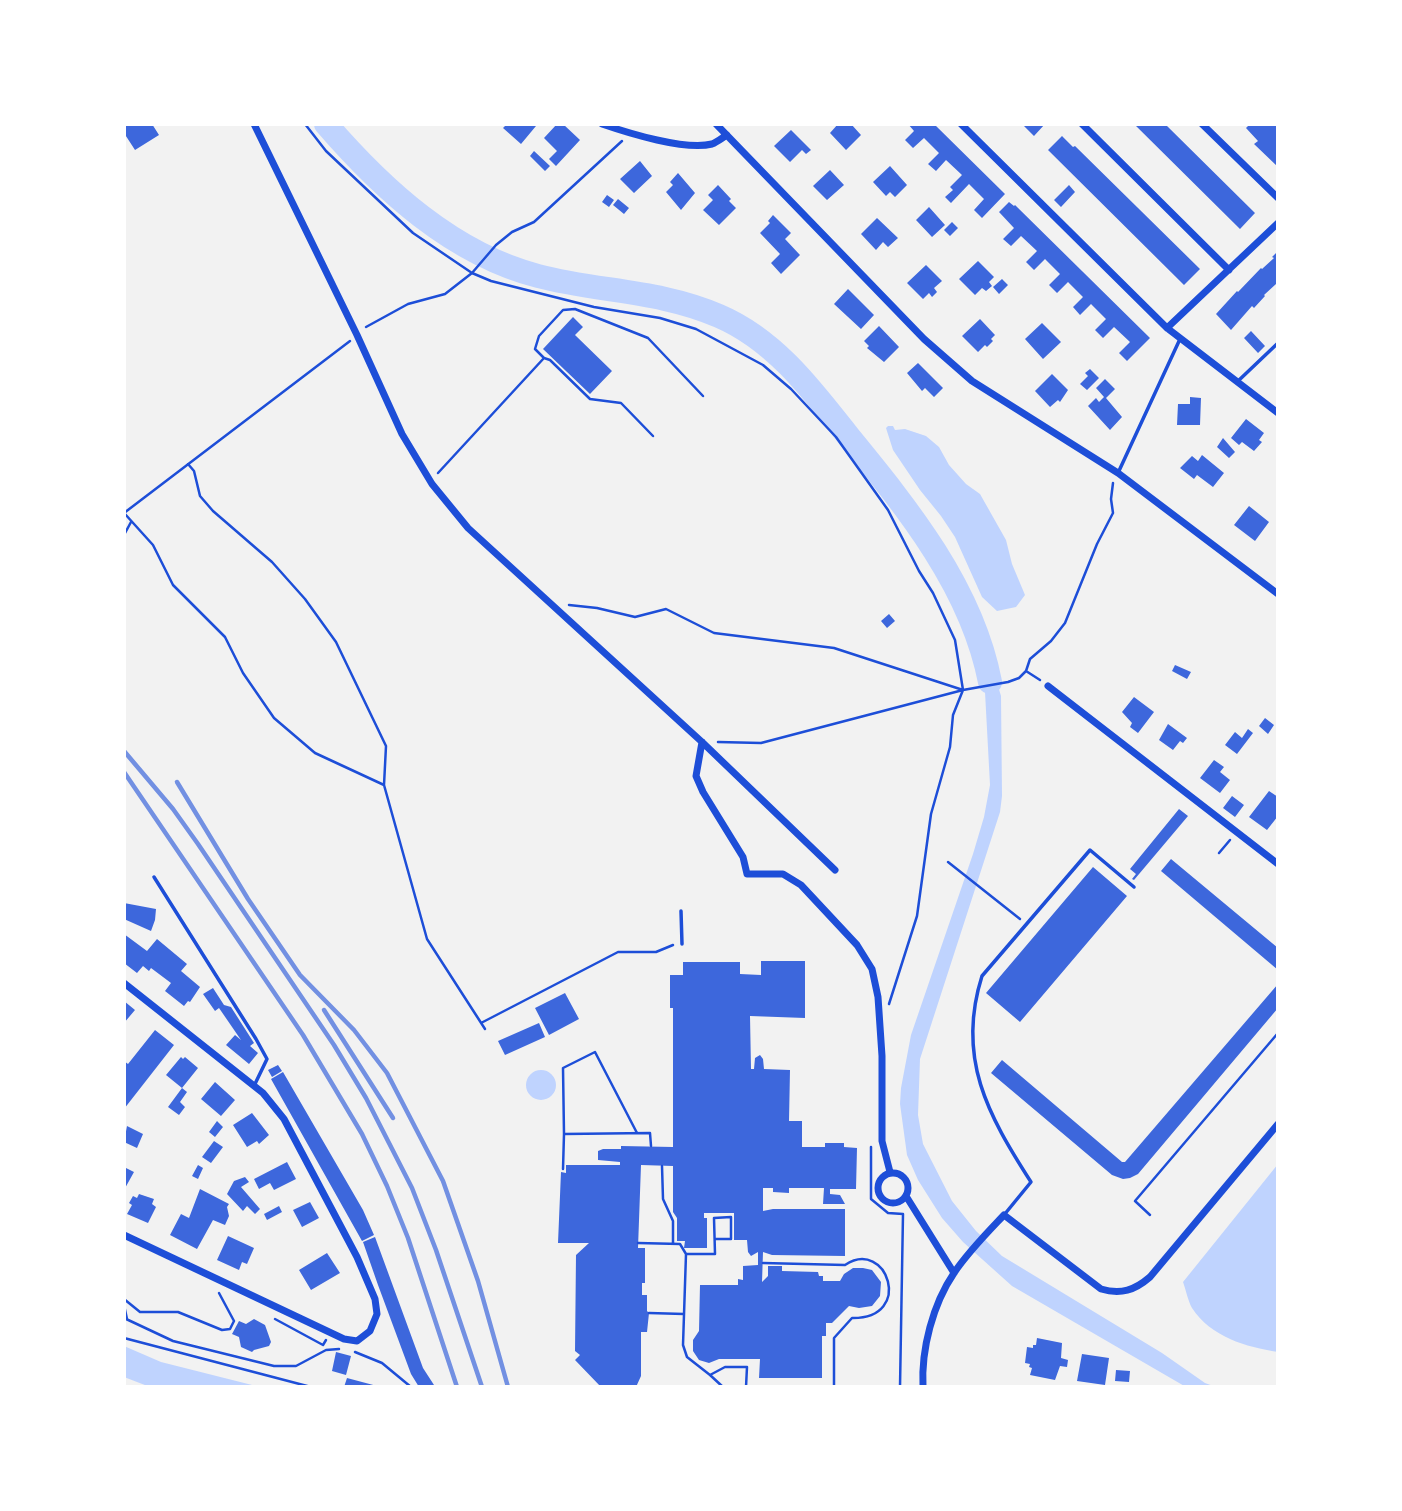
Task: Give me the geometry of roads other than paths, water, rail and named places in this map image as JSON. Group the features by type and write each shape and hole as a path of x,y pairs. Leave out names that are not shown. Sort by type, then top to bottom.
{"street":[{"path":"254,124 402,434 432,484 468,528 705,742 835,870"},
{"path":"602,124 629,134 667,142 713,144 727,135"},
{"path":"716,124 950,363 998,400 1116,476 1278,594"},
{"path":"961,124 1167,328 1278,413"},
{"path":"1082,124 1229,270"},
{"path":"1202,124 1278,198"},
{"path":"1167,328 1278,223"},
{"path":"1048,686 1278,864"},
{"path":"705,742 696,776 743,857 747,874 783,874 801,886 856,945 872,969 878,997 882,1056 882,1141 890,1172"},
{"path":"124,983 269,1099 284,1119 357,1257 375,1299 377,1314 370,1331 357,1341 344,1339 124,1235"},
{"path":"923,1387 926,1343 941,1298 954,1273 1004,1215 1101,1289 1111,1292 1132,1290 1150,1277 1278,1124"},
{"path":"890,1172 899,1174 908,1186 906,1196 892,1203 879,1195 879,1181 890,1172"},
{"path":"906,1196 954,1273"}],"lane":[{"path":"1116,476 1180,339"},
{"path":"1237,383 1278,343"},
{"path":"1004,1215 1031,1182 1010,1150 978,1080 971,1047 974,1002 982,976 1090,850 1134,887"},
{"path":"154,877 267,1059 254,1086"},
{"path":"681,911 682,944"}],"water":[{"path":"888,426 926,436 939,447 949,465 966,484 980,494 1006,540 1012,564 1025,595 1016,607 997,611 982,597 955,537 893,450 886,428"},
{"path":"987,649 1001,696 1000,812 920,1059 918,1115 923,1144 952,1201 976,1231 1002,1256 1162,1353 1205,1383 1216,1387 1186,1387 1012,1286 963,1242 942,1218 918,1180 907,1155 900,1104 911,1035 973,854 990,785 985,692 975,653"},
{"path":"541,1070 552,1074 556,1085 552,1096 541,1100 530,1096 526,1085 530,1074"},
{"path":"1278,1164 1278,1352 1242,1344 1209,1326 1192,1308 1183,1282"},
{"path":"124,1346 161,1362 260,1387 150,1387 124,1377"}],"waterway":[{"path":"326,124 396,195 449,236 477,252 538,276 651,296 696,307 739,326 775,352 821,402 893,492 935,551 969,614 990,682"}],"railway":[{"path":"124,751 173,809 198,844 334,1045 366,1098 412,1188 482,1387"},
{"path":"124,772 303,1035 362,1134 408,1238 457,1387"},
{"path":"177,782 248,899 300,975 354,1030 387,1073 443,1181 478,1281 508,1387"},
{"path":"324,1010 393,1118"}]}
